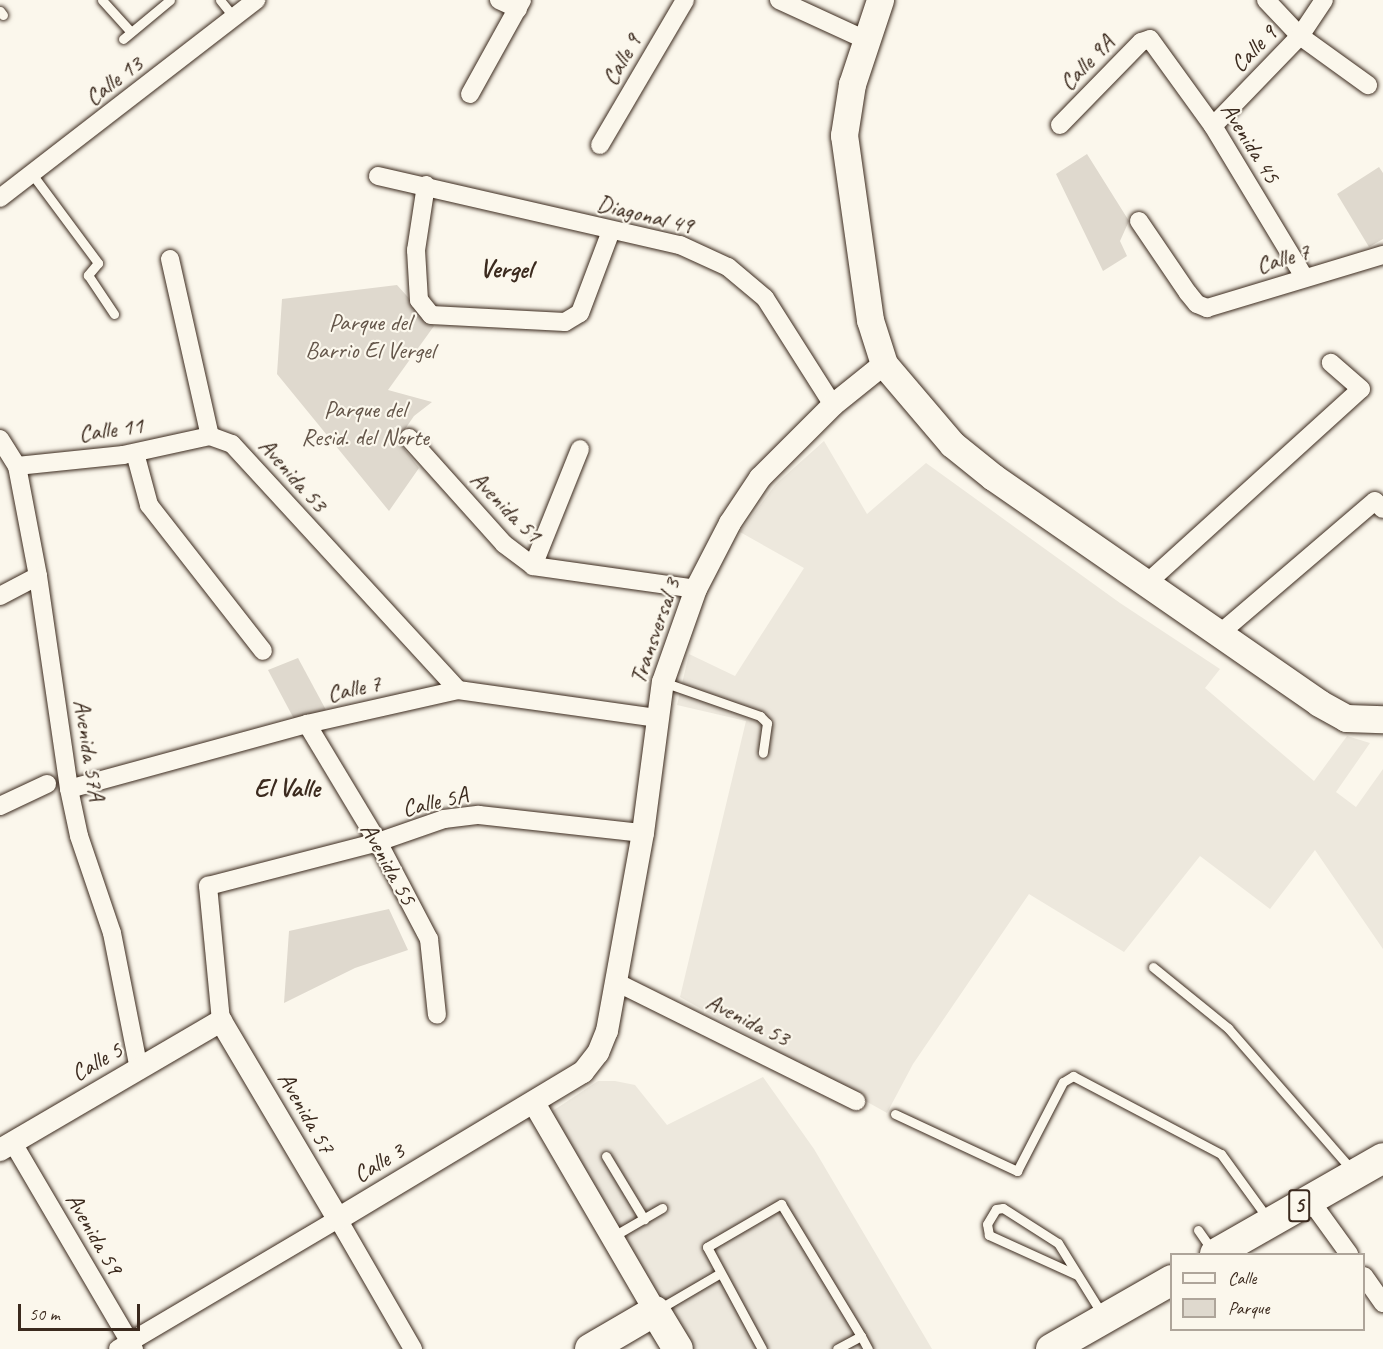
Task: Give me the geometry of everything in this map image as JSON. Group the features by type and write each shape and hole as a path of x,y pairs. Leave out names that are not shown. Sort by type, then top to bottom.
{"main road":[{"path":"880,0 852,84 844,135 864,285 884,364 952,444 993,477 1218,635 1346,718 1383,719"},
{"name":"5","path":"1217,1253 1383,1158"},
{"path":"1051,1349 1170,1281"},
{"path":"590,1349 655,1311 678,1349"}],"street":[{"name":"Calle 13","path":"0,198 256,0"},
{"path":"470,94 520,4 499,0"},
{"name":"Calle 9","path":"600,145 685,0"},
{"path":"779,0 866,40"},
{"path":"1266,0 1300,36 1368,85"},
{"name":"Calle 9","path":"1213,126 1300,36 1324,0"},
{"name":"Avenida 45","path":"1150,39 1213,126 1304,277"},
{"name":"Calle 9A","path":"1060,125 1141,42 1150,39"},
{"name":"Diagonal 49","path":"378,176 426,185 611,231 680,245 728,267 765,298 833,405"},
{"path":"426,185 416,250 419,300 431,315 549,323 565,322 580,313 611,231"},
{"name":"Calle 7","path":"1139,221 1197,304 1207,308 1383,255"},
{"path":"170,259 210,436"},
{"path":"1146,584 1361,389 1331,363"},
{"name":"Transversal 3","path":"618,983 643,833 656,718 663,682 696,589 730,522 760,478 833,405 884,364"},
{"name":"Calle 11","path":"17,466 135,453 210,436"},
{"name":"Avenida 53","path":"210,436 232,444 458,690"},
{"name":"Avenida 51","path":"409,438 504,544 532,566 696,589"},
{"name":"Avenida 57A","path":"0,439 17,466 38,576 69,789 79,836 112,933 139,1069"},
{"path":"532,566 580,449"},
{"path":"135,453 150,505 263,651"},
{"path":"1218,635 1376,501 1383,509"},
{"path":"0,596 38,576"},
{"name":"Calle 7","path":"69,789 307,724 458,690 656,718"},
{"name":"Avenida 55","path":"307,724 378,842 429,939 437,1015"},
{"path":"0,806 47,784"},
{"name":"Calle 5A","path":"208,886 378,842 444,819 479,814 643,833"},
{"name":"Avenida 57","path":"208,886 221,1021 413,1349"},
{"name":"Avenida 53","path":"618,983 856,1101"},
{"name":"Calle 3","path":"127,1347 583,1072 598,1053 618,983"},
{"name":"Calle 5","path":"6,1147 221,1021"},
{"path":"534,1103 655,1311"},
{"name":"Avenida 59","path":"6,1147 127,1347"},
{"path":"1310,1200 1347,1253"},
{"path":"1365,1277 1383,1303"}],"lane":[{"path":"102,0 131,32"},
{"path":"123,39 170,0"},
{"path":"220,0 234,17"},
{"path":"32,174 98,263 88,274 114,314"},
{"path":"663,682 760,716 767,723 763,753"},
{"path":"1153,967 1228,1028 1342,1154 1355,1174"},
{"path":"895,1114 1017,1171 1063,1082 1074,1076 1221,1154 1271,1223"},
{"path":"606,1156 644,1219"},
{"path":"762,1349 707,1252 709,1243 781,1204 868,1349"},
{"path":"612,1237 662,1208"},
{"path":"1077,1275 989,1236 987,1224 996,1209 1004,1208 1052,1236 1077,1275 1104,1319"},
{"path":"1197,1230 1214,1253"},
{"path":"655,1311 719,1274"},
{"path":"837,1349 861,1336"}],"shaded area":[{"path":"824,441 867,514 926,463 1120,603 1220,669 1205,688 1314,781 1347,736 1370,743 1336,792 1356,807 1383,769 1383,949 1315,850 1270,909 1200,856 1124,952 1029,894 913,1064 887,1113 680,997 746,721 677,705 689,654 735,676 804,568 740,532 776,484"},
{"path":"763,1077 814,1149 932,1349 689,1349 551,1112 598,1081 615,1081 635,1085 667,1125"}],"green space":[{"path":"1087,154 1129,221 1120,241 1127,256 1103,271 1056,174"},
{"path":"1379,167 1383,173 1383,239 1369,247 1337,194"},
{"path":"397,285 434,326 388,390 432,402 414,416 401,435 402,446 419,468 389,511 277,374 282,299"},
{"path":"298,658 326,710 294,719 268,670"},
{"path":"389,909 408,950 355,968 284,1003 289,931"}],"district":[{"name":"Vergel","path":"506,269"},
{"name":"El Valle","path":"287,788"}],"park label":[{"name":"Parque del Barrio El Vergel","path":"370,337"},
{"name":"Parque del Resid. del Norte","path":"365,424"}]}
